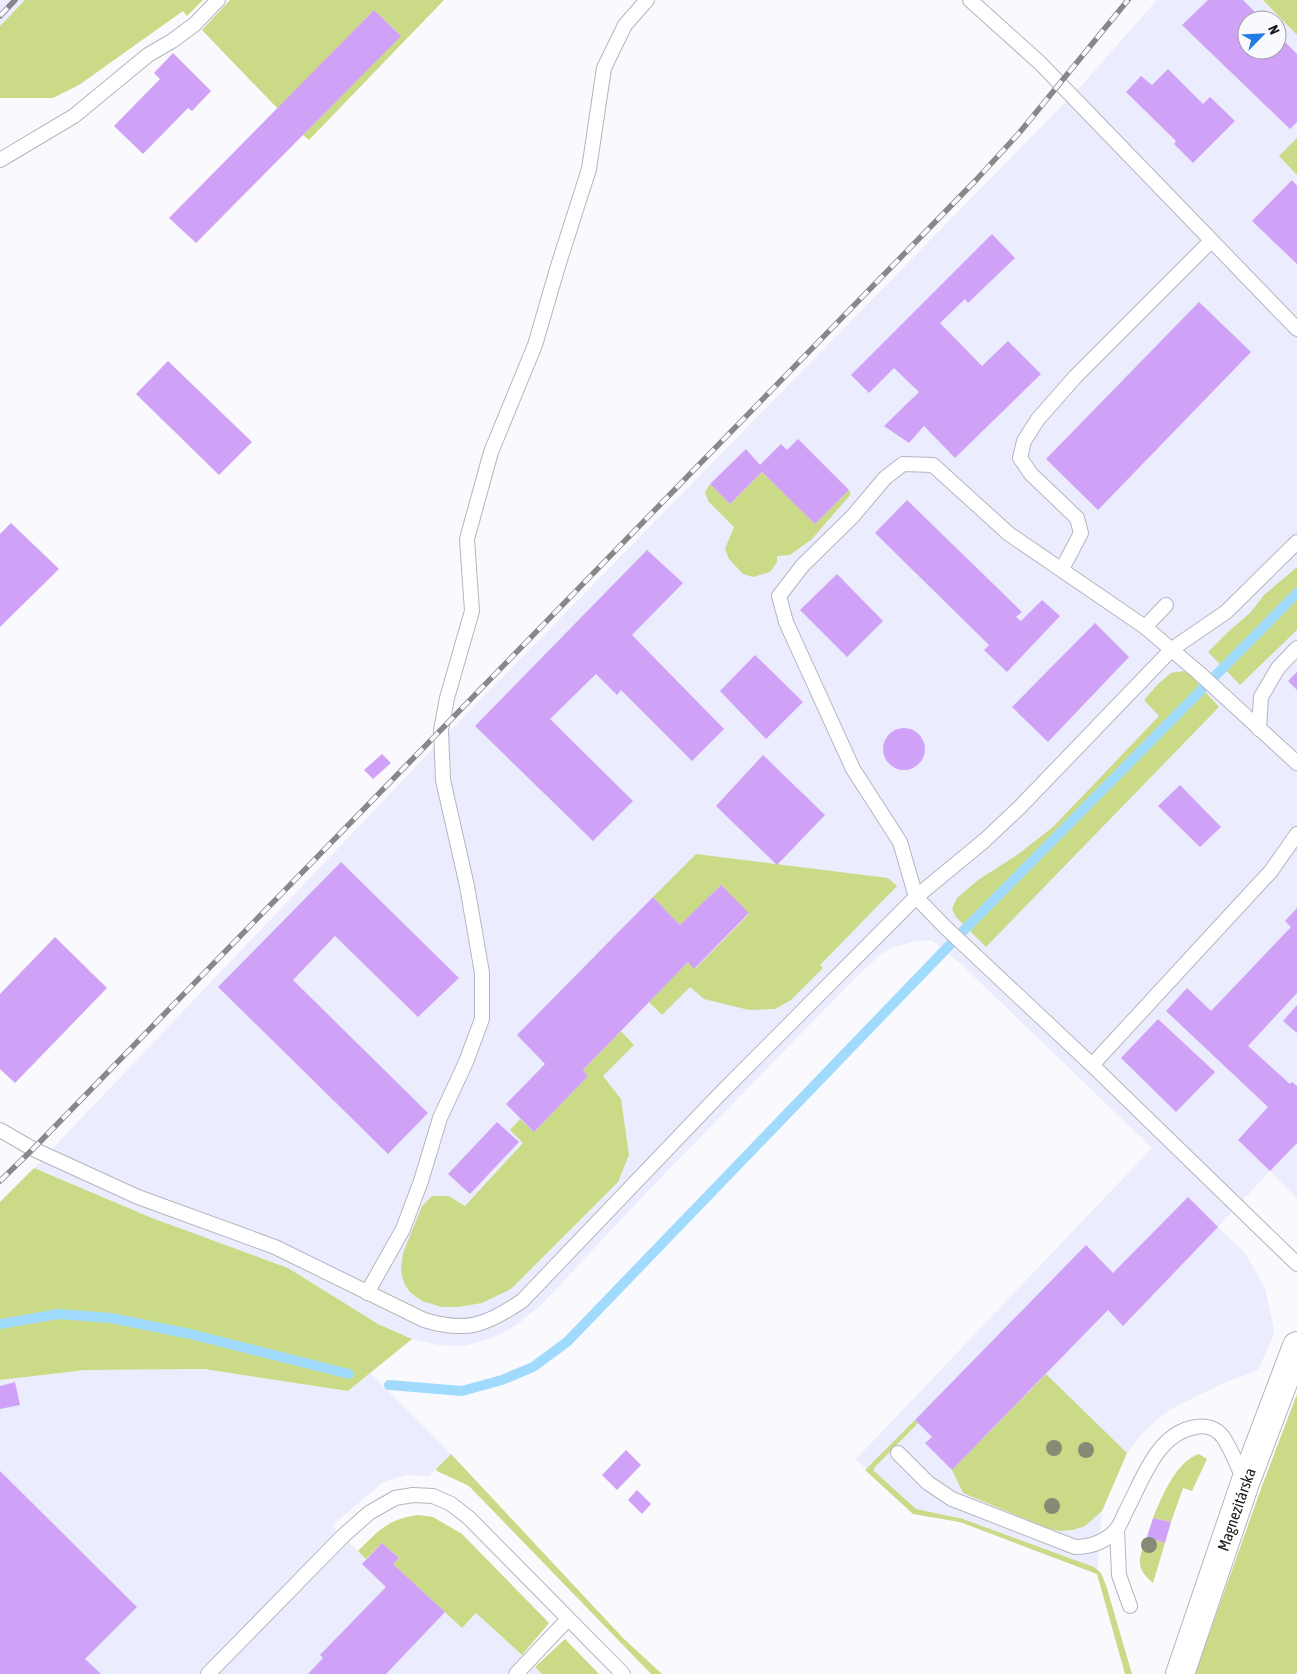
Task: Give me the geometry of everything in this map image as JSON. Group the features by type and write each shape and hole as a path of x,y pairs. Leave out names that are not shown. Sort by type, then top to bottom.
{"street":[{"name":"Magnezitárska","path":"1180,1674 1245,1483 1297,1346"}],"lane":[{"path":"0,160 74,116 148,55 196,24 218,0"},
{"path":"367,1293 403,1229 421,1181 440,1118 466,1062 482,1019 482,973 467,886 443,780 441,730 447,698 472,611 467,539 491,452 535,345 589,170 604,68 625,26 647,0"},
{"path":"970,0 1040,63 1297,329"},
{"path":"1062,569 1081,533 1077,518 1031,474 1020,458 1024,441 1038,419 1076,376 1211,241"},
{"path":"1297,763 1146,627 1009,534 933,465 903,464 885,478 853,516 803,565 779,596 786,622 849,760 900,842 916,897 1297,1264"},
{"path":"0,1130 33,1150 138,1197 275,1247 424,1320 445,1326 466,1327 503,1314 522,1301 718,1096 916,897 985,840 1020,807 1172,649 1226,612 1297,542"},
{"path":"1146,627 1166,605"},
{"path":"1259,729 1261,697 1278,668 1297,648"},
{"path":"1092,1066 1271,871 1297,834"},
{"path":"898,1453 928,1483 952,1499 1075,1547 1088,1547 1100,1542 1117,1529 1152,1460 1162,1445 1192,1427 1202,1426 1214,1429 1222,1437 1245,1483"},
{"path":"208,1674 343,1536 369,1513 395,1498 413,1495 433,1496 451,1504 469,1518 623,1674"},
{"path":"1117,1529 1119,1574 1130,1606"},
{"path":"516,1674 568,1619"}],"shaded area":[{"path":"0,0 25,0 0,26"},
{"path":"1157,0 1263,0 1273,10 1237,10 1237,60 1287,60 1287,25 1297,35 1297,1198 1270,1171 1218,1227 1245,1253 1265,1288 1274,1329 1272,1339 1258,1370 1226,1382 1175,1407 1160,1417 1140,1436 1127,1453 1102,1511 1097,1574 960,1522 913,1514 856,1459 1152,1148 963,966 932,940 916,941 891,948 878,957 859,974 645,1194 542,1304 518,1324 495,1337 465,1346 438,1345 412,1339 378,1324 347,1305 152,1218 34,1168 441,740 1081,86"},
{"path":"204,1369 348,1391 370,1373 451,1454 429,1476 405,1475 383,1482 332,1526 366,1559 382,1543 399,1558 394,1564 462,1628 476,1613 542,1674 0,1674 0,1380 85,1370"}],"green space":[{"path":"25,0 203,0 187,16 183,11 79,85 53,98 0,98 0,26"},
{"path":"230,0 444,0 309,140 303,135 400,35 374,10 278,109 202,30"},
{"path":"1263,0 1297,0 1297,35 1287,25 1287,10 1273,10"},
{"path":"1297,138 1297,175 1279,156"},
{"path":"762,472 815,524 849,490 851,494 812,539 790,555 777,556 777,562 770,572 753,577 743,574 729,559 725,549 734,527 708,501 705,492 710,484 730,504"},
{"path":"1297,567 1297,630 1240,685 1208,652 1250,613 1264,595"},
{"path":"1184,671 1191,676 1219,707 986,947 956,917 952,909 957,898 978,880 1017,855 1053,827 1159,716 1144,700 1171,673"},
{"path":"696,854 888,878 897,886 820,965 823,968 791,1000 775,1009 749,1010 704,999 690,987 662,1015 649,1002 688,962 695,969 749,914 721,885 680,925 653,897"},
{"path":"621,1031 634,1045 603,1076 621,1099 629,1155 618,1182 511,1289 482,1303 458,1307 441,1307 422,1301 410,1292 405,1285 401,1267 403,1253 422,1206 432,1196 449,1196 465,1206 523,1143 510,1130 520,1119 534,1132 588,1076 583,1070"},
{"path":"34,1168 152,1218 288,1268 378,1324 412,1339 348,1391 204,1369 85,1370 0,1380 0,1202"},
{"path":"1046,1374 1127,1453 1102,1511 1085,1526 1073,1530 1059,1531 1044,1527 963,1493 952,1470"},
{"path":"1297,1394 1297,1672 1296,1674 1195,1674 1262,1486"},
{"path":"915,1420 918,1423 874,1468 874,1471 916,1509 963,1519 1094,1567 1101,1573 1106,1585 1132,1674 1125,1674 1097,1574 960,1522 913,1514 865,1470"},
{"path":"451,1454 623,1638 662,1674 651,1674 469,1486 437,1471 436,1469"},
{"path":"1199,1454 1207,1459 1192,1491 1183,1488 1171,1522 1153,1518 1165,1491 1177,1472 1191,1458"},
{"path":"418,1515 433,1517 462,1534 549,1623 522,1655 476,1613 462,1628 393,1564 399,1558 382,1543 366,1559 358,1551 384,1527 399,1520"},
{"path":"1147,1537 1165,1543 1153,1583 1143,1572 1140,1562 1140,1556"},
{"path":"565,1639 599,1674 542,1674 535,1667"}],"building":[{"path":"1208,0 1243,0 1253,10 1237,10 1237,60 1287,60 1287,44 1297,54 1297,122 1290,129 1182,25"},
{"path":"374,10 401,36 196,243 169,218"},
{"path":"173,53 211,91 192,111 188,108 143,154 114,126 160,79 154,73"},
{"path":"1168,69 1203,104 1210,97 1235,121 1193,163 1174,144 1176,141 1126,92 1141,76 1152,85"},
{"path":"1292,180 1297,186 1297,264 1252,221"},
{"path":"992,234 1015,258 968,303 965,299 940,323 982,366 1008,341 1041,374 955,458 924,426 909,443 884,426 919,392 894,368 869,393 851,375"},
{"path":"1199,302 1251,352 1098,510 1046,459"},
{"path":"168,361 252,442 219,475 136,394"},
{"path":"798,439 849,490 815,524 762,472 730,504 710,484 746,449 760,465 781,444 787,450"},
{"path":"907,500 1022,612 1016,617 1021,621 1042,600 1060,616 1007,672 984,650 989,645 875,533"},
{"path":"11,523 59,569 0,627 0,534"},
{"path":"647,550 683,583 632,635 724,729 692,761 621,690 617,695 596,674 550,719 633,801 593,841 475,726"},
{"path":"837,574 883,621 847,657 800,610"},
{"path":"1095,623 1129,657 1048,742 1012,707"},
{"path":"755,655 803,702 766,739 720,691"},
{"path":"1297,672 1297,690 1288,681"},
{"path":"904,728 919,734 925,749 919,764 904,770 889,764 883,749 889,734"},
{"path":"382,754 391,763 373,779 364,770"},
{"path":"763,755 825,815 777,865 716,806"},
{"path":"1180,785 1221,827 1200,847 1158,806"},
{"path":"341,862 459,978 418,1017 335,936 293,980 428,1113 388,1154 218,987"},
{"path":"721,885 749,913 694,969 688,962 583,1070 588,1076 534,1132 506,1104 545,1064 517,1035 653,897 680,925"},
{"path":"1297,908 1297,993 1248,1046 1290,1084 1292,1082 1297,1086 1297,1143 1270,1171 1238,1140 1268,1107 1166,1011 1187,988 1211,1011 1291,927 1285,921"},
{"path":"55,937 107,988 15,1083 0,1069 0,994"},
{"path":"1297,1005 1297,1033 1283,1021"},
{"path":"1158,1019 1215,1072 1176,1112 1121,1058"},
{"path":"497,1122 519,1142 470,1194 448,1174"},
{"path":"1188,1197 1218,1227 1123,1326 1108,1310 952,1470 925,1443 932,1437 915,1420 1086,1245 1113,1273"},
{"path":"15,1382 20,1405 0,1409 0,1386"},
{"path":"626,1450 641,1465 617,1490 602,1475"},
{"path":"0,1471 137,1607 85,1659 101,1674 0,1674"},
{"path":"637,1490 651,1504 642,1514 628,1500"},
{"path":"1153,1518 1171,1522 1165,1543 1147,1537"},
{"path":"382,1543 399,1558 393,1564 445,1612 386,1674 308,1674 323,1658 320,1655 386,1587 362,1564"}],"waterway":[{"path":"389,1385 462,1391 502,1380 533,1367 567,1342 969,925 1297,593"},
{"path":"0,1324 58,1314 111,1318 190,1334 349,1374"}],"railway":[{"path":"0,16 15,0"},
{"path":"0,1181 977,179 1020,132 1128,0"}]}
